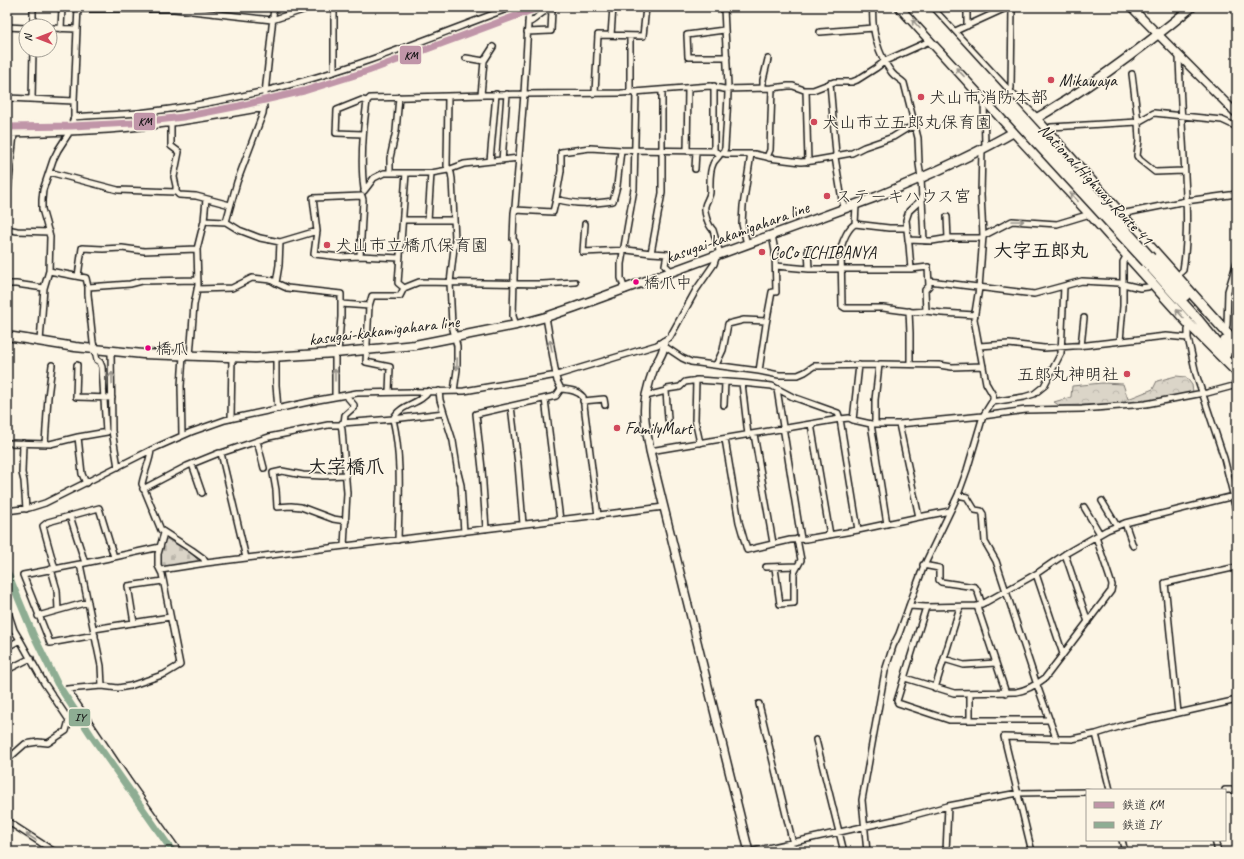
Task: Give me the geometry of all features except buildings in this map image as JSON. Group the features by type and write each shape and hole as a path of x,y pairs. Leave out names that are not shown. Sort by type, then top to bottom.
{"highway":[{"path":"900,7 1190,325 1237,372"},
{"name":"National Highway Route 41","path":"912,7 1237,353"},
{"name":"National Highway Route 41","path":"922,7 1148,260 1237,367"},
{"path":"929,7 1008,92 1036,119 1237,344"}],"main road":[{"name":"kasugai-kakamigahara line","path":"7,336 40,342 143,354 232,357 276,356 337,353 415,345 516,325 546,317 856,205 921,178 983,149 1063,103 1108,72 1192,7"}],"street":[{"path":"33,18 34,7"},
{"path":"61,29 62,7"},
{"path":"226,222 237,182 263,113 274,7"},
{"path":"40,342 44,288 49,271 50,237 44,217 42,200 44,186 49,172 58,150 69,133 74,116 78,8 174,9 272,20 312,7"},
{"path":"334,7 334,72"},
{"path":"74,116 137,113 196,105 266,91 334,72 512,7"},
{"path":"516,325 513,316 513,239 529,7"},
{"path":"611,35 614,7"},
{"path":"594,93 598,35 643,36 646,7"},
{"path":"724,7 728,88 725,148 713,163 710,177 710,194 705,206 719,255 696,290 670,337 664,344 654,368 644,408 650,451 749,852 948,806 1018,793 1086,792"},
{"path":"873,7 872,18 876,39 892,74 904,83 918,138 924,241"},
{"path":"967,26 967,9 969,7"},
{"path":"363,134 336,133 337,110 362,100 367,101 370,98 496,94 633,93 714,86 728,88 772,88 788,86 813,90 830,83 857,80 885,61 953,33 1008,7"},
{"path":"1008,92 1011,88 1012,7"},
{"path":"1132,7 1237,114"},
{"path":"527,32 551,31 552,10 548,10 540,14 528,23"},
{"path":"7,28 18,28"},
{"path":"820,32 874,28"},
{"path":"58,29 77,29"},
{"path":"724,30 687,35 688,57 727,57"},
{"path":"624,290 620,272 634,189 635,151 630,36"},
{"path":"481,95 484,61 493,47"},
{"path":"1179,56 1186,202 1185,254 1183,270 1181,272"},
{"path":"32,99 33,58"},
{"path":"466,58 484,61"},
{"path":"763,88 763,80 768,59"},
{"path":"1132,74 1138,122 1139,140 1137,156 1155,172 1184,171"},
{"path":"830,83 835,156 842,200 845,209"},
{"path":"714,86 714,151"},
{"path":"687,151 688,88"},
{"path":"767,156 770,150 772,88"},
{"path":"651,253 662,193 662,90"},
{"path":"806,90 808,162"},
{"path":"490,162 496,94"},
{"path":"502,161 507,94"},
{"path":"448,96 447,166 452,178 455,239 450,283 452,325 457,346 454,391"},
{"path":"390,173 390,158 396,131 399,97"},
{"path":"7,98 74,101"},
{"path":"867,852 862,800 884,671 910,606 924,565 958,495 983,416 993,400 993,395 986,383 975,315 979,288 983,237 981,195 984,98"},
{"path":"360,256 362,196 364,189 362,152 367,101"},
{"path":"7,134 69,133 133,128 170,124 264,108"},
{"path":"1051,127 1138,122 1154,113 1222,120 1237,127"},
{"path":"170,124 171,146 179,152 174,176 176,192"},
{"path":"515,210 553,212 561,171 561,152 590,148 635,151 714,151 726,154 754,154 767,156 769,158 808,162 852,153 864,147 893,137 906,129 915,126"},
{"path":"7,196 14,134"},
{"path":"556,199 587,204 614,202 618,186 621,150"},
{"path":"695,168 696,151"},
{"path":"747,244 742,224 751,154"},
{"path":"364,189 378,176 384,173 431,173 448,170 464,164 519,158"},
{"path":"49,172 118,190 176,192 179,195 196,196 230,205"},
{"path":"404,288 398,283 406,173"},
{"path":"428,220 431,173"},
{"path":"1120,214 1237,194"},
{"path":"362,196 349,198 313,198 317,231 314,254 341,257 360,256 399,258"},
{"path":"182,435 181,386 197,289 197,249 204,221 206,199"},
{"path":"911,269 906,220 909,211 922,199"},
{"path":"856,205 855,224 852,226 842,244 842,306 846,308 883,308 975,315"},
{"path":"908,240 924,241 983,237 1012,221 1057,224 1090,214"},
{"path":"947,217 948,239"},
{"path":"403,220 454,220"},
{"path":"204,221 226,222 239,230 260,238 280,242 317,231"},
{"path":"585,224 583,252 623,250 667,254 665,265 672,272"},
{"path":"855,224 889,228 906,228"},
{"path":"7,229 17,231 49,232"},
{"path":"759,371 766,321 772,292 776,292 775,251 772,235"},
{"path":"276,283 279,265 280,242"},
{"path":"78,276 82,248 122,248 144,251 197,249"},
{"path":"808,249 809,269"},
{"path":"1120,341 1123,262 1127,255"},
{"path":"1225,331 1227,325 1228,291 1237,262"},
{"path":"776,266 809,269 911,269 928,267 929,286 925,290 926,311"},
{"path":"49,271 86,278 95,349 97,360 100,362 102,367 106,432"},
{"path":"197,289 232,288 252,278 271,280 287,288 341,294 335,397"},
{"path":"88,288 130,284 142,281 198,280"},
{"path":"929,281 1034,294 1082,281 1108,282 1140,288 1148,287"},
{"path":"389,392 390,367 366,362 369,306 372,296 400,296 404,288 419,282 543,284 575,282"},
{"path":"7,284 44,288"},
{"path":"992,402 1024,397 1039,391 1044,386 1061,353 1060,347 1064,286"},
{"path":"341,304 369,306"},
{"path":"909,311 910,364"},
{"path":"486,529 482,469 476,414 556,396 560,389 546,317"},
{"path":"1081,346 1084,318"},
{"path":"716,365 723,350 728,324 744,320 766,321"},
{"path":"1190,325 1188,330 1188,338 1196,374 1227,468 1237,510"},
{"path":"979,346 1009,344 1044,348 1081,346 1166,336 1188,338"},
{"path":"664,344 685,360 779,375 798,375 814,366 880,364 939,365 952,367 983,366"},
{"path":"7,511 26,509 45,503 182,435 231,419 347,395 478,389 557,375 664,344"},
{"path":"111,351 112,431 118,467"},
{"path":"276,356 278,409"},
{"path":"231,419 232,357"},
{"path":"45,444 52,365"},
{"path":"77,365 76,398 112,398"},
{"path":"853,420 859,365"},
{"path":"879,365 873,424 887,524"},
{"path":"646,396 666,391 667,389 680,387 685,382 696,380 766,385 772,386 793,397 838,413 858,530"},
{"path":"696,380 695,420 700,443"},
{"path":"724,405 725,382"},
{"path":"742,383 748,435"},
{"path":"650,451 840,419 849,418 873,424 899,424 983,416 1026,410 1082,409 1146,404 1203,394 1237,385"},
{"path":"560,389 575,391 580,393 583,397 598,516"},
{"path":"775,568 780,604 794,603 794,572 801,560 777,389"},
{"path":"398,540 399,476 397,434 393,419 403,407 425,397 430,391"},
{"path":"438,391 453,441 461,485 464,532"},
{"path":"666,391 668,419"},
{"path":"344,546 347,493 342,430 346,415 354,407 347,395"},
{"path":"545,399 560,520"},
{"path":"583,401 604,399 605,405"},
{"path":"511,406 523,524"},
{"path":"144,489 192,464 269,437 328,425 444,413"},
{"path":"811,424 830,535"},
{"path":"899,424 910,480 920,517"},
{"path":"7,443 50,444 112,431"},
{"path":"754,434 773,543"},
{"path":"78,437 82,474 86,483"},
{"path":"725,439 739,522 747,550 773,543 858,530 950,511"},
{"path":"257,441 264,468"},
{"path":"23,444 22,473 26,509"},
{"path":"151,450 142,484 160,530 192,550 203,558 206,563"},
{"path":"221,453 246,558"},
{"path":"192,464 202,493"},
{"path":"346,475 303,475 282,471 273,473 277,507 301,507 333,519 346,521"},
{"path":"958,495 967,497 975,510 981,511 983,514 985,542 996,561 1056,738"},
{"path":"910,606 960,607 980,605 1036,574 1065,554 1117,526 1234,497"},
{"path":"1102,502 1117,526"},
{"path":"905,678 954,693 970,694 1023,691 1037,685 1045,678 1109,594 1112,585 1098,535 1084,507"},
{"path":"58,610 58,590 42,526 48,522 99,508 114,557"},
{"path":"161,570 246,558 664,508"},
{"path":"70,516 83,563 88,602 101,666 102,686"},
{"path":"1125,523 1132,546"},
{"path":"164,533 158,554 158,566 161,570 164,581 180,665 165,674 130,686 118,688 102,686 67,689 128,780 179,852"},
{"path":"160,547 23,575 50,643 170,616"},
{"path":"1065,554 1088,622"},
{"path":"924,565 939,568 940,582 975,587 978,590 980,605 996,664 1006,693"},
{"path":"766,567 775,568 797,566"},
{"path":"1178,713 1165,583 1237,567"},
{"path":"1036,574 1063,654"},
{"path":"134,623 128,586 164,581"},
{"path":"38,616 88,602"},
{"path":"926,607 897,701 898,703 950,720 1050,720"},
{"path":"935,688 960,607"},
{"path":"7,609 14,630 44,683 69,720 66,731 48,743 38,742 25,744 7,760"},
{"path":"7,647 20,640"},
{"path":"7,670 31,658"},
{"path":"944,659 964,665 996,664"},
{"path":"970,694 970,720"},
{"path":"1032,852 1004,737 1072,739 1096,734 1125,725 1237,700"},
{"path":"759,704 795,852"},
{"path":"1096,734 1110,789"},
{"path":"816,740 844,852"},
{"path":"1226,790 1237,790"},
{"path":"946,852 948,806"},
{"path":"7,821 55,852"},
{"path":"1122,841 1125,852"},
{"path":"1215,841 1218,852"}],"green space":[{"path":"1176,376 1186,377 1192,385 1193,392 1146,402 1060,406 1054,402 1071,397 1072,386 1102,383 1123,384 1128,399 1153,389 1157,381"},
{"path":"165,539 191,553 199,561 199,563 164,568 160,558"}],"rail line":[{"name":"KM","path":"7,127 132,123 183,117 239,106 304,91 368,71 540,7"},
{"name":"IY","path":"7,571 33,634 57,683 91,735 173,852"}],"place":[{"name":"Mikawaya","path":"1051,80"},
{"name":"犬山市消防本部","path":"921,97"},
{"name":"犬山市立五郎丸保育園","path":"814,122"},
{"name":"ステーキハウス宮","path":"827,196"},
{"name":"犬山市立橋爪保育園","path":"327,245"},
{"name":"CoCo ICHIBANYA","path":"762,252"},
{"name":"橋爪中","path":"636,282"},
{"name":"橋爪","path":"148,348"},
{"name":"五郎丸神明社","path":"1127,374"},
{"name":"FamilyMart","path":"617,428"}],"district":[{"name":"大字五郎丸","path":"1041,250"},
{"name":"大字橋爪","path":"346,466"}]}
